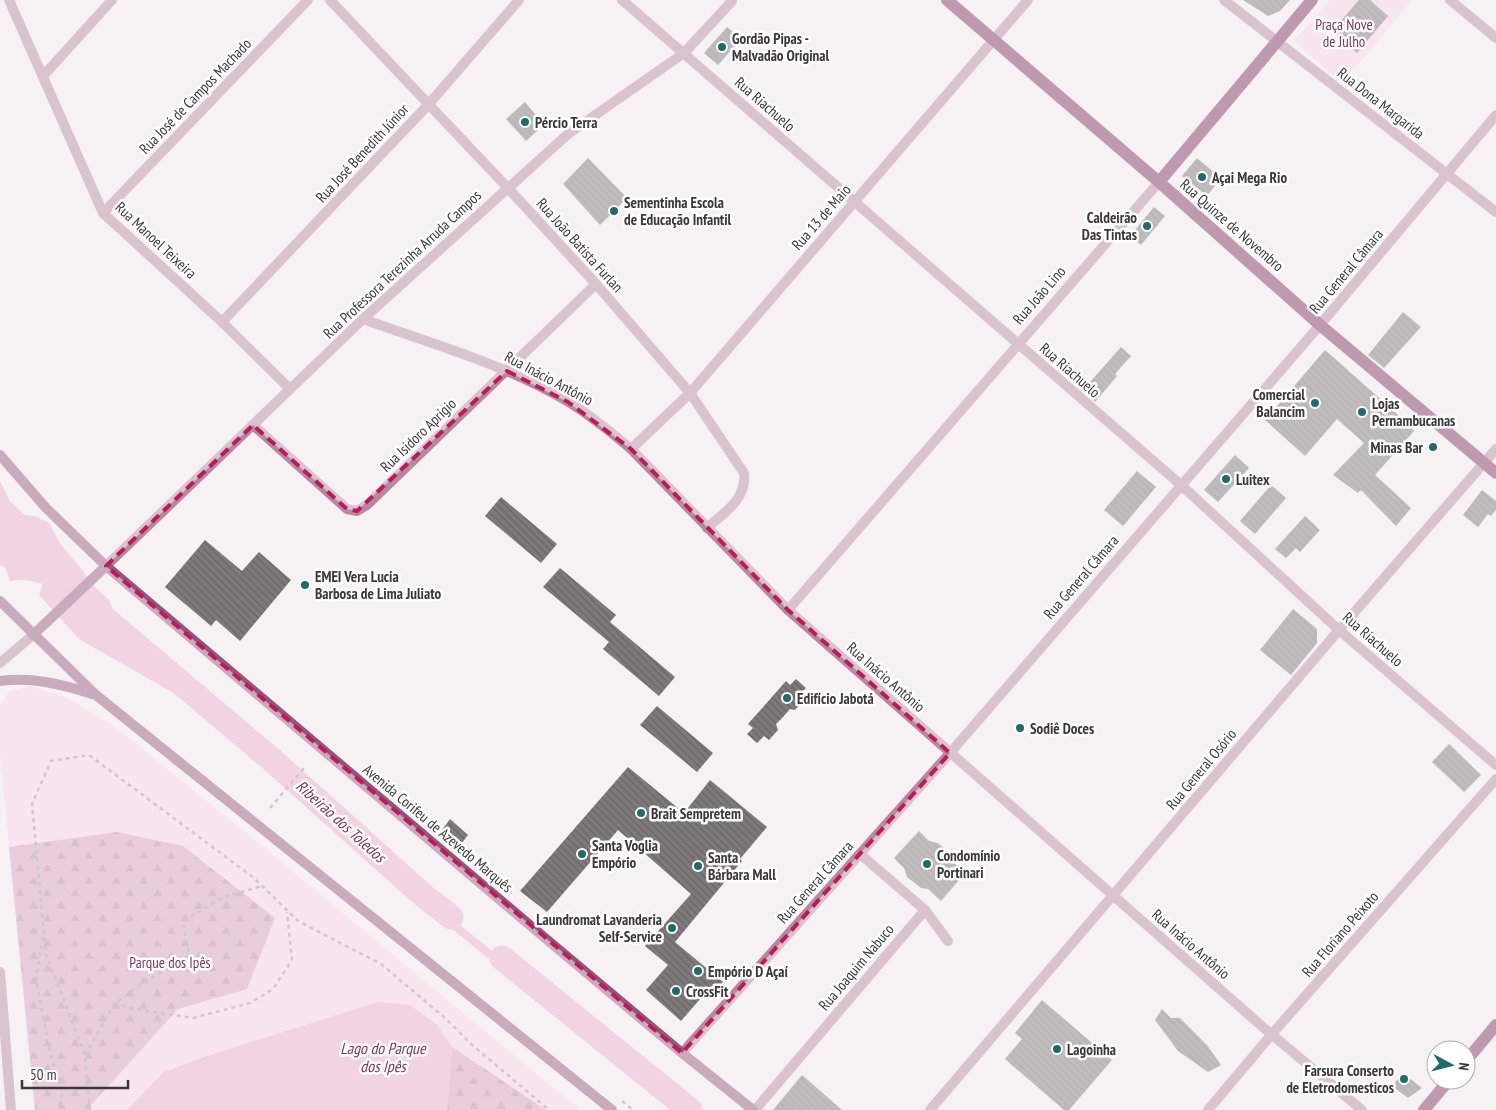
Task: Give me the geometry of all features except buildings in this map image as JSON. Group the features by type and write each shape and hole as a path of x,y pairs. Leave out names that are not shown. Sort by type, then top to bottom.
{"main road":[{"name":"Rua Quinze de Novembro","path":"947,0 1159,182 1320,325 1496,473"},
{"name":"Rua João Lino","path":"1159,182 1312,0"},
{"name":"Avenida Corifeu de Azevedo Marquês","path":"0,455 46,508 106,566 682,1053 754,1110"},
{"path":"33,635 106,566"},
{"path":"0,601 96,695 612,1110"},
{"path":"0,681 37,680 76,688 96,695"},
{"path":"1476,1048 1496,1025"},
{"path":"1424,1110 1441,1090"}],"street":[{"name":"Rua Manoel Teixeira","path":"9,0 44,75 103,213 222,322 290,389"},
{"path":"44,75 112,0"},
{"name":"Rua José de Campos Machado","path":"103,213 308,0"},
{"name":"Rua João Batista Furlan","path":"330,0 596,284 690,393 744,473 745,483 736,502 706,528"},
{"name":"Rua José Benedith Júnior","path":"222,322 428,105 519,0"},
{"name":"Rua Riachuelo","path":"622,0 1181,485 1339,630 1496,764"},
{"name":"Rua 13 de Maio","path":"631,449 690,393 1028,0"},
{"name":"Rua Dona Margarida","path":"1224,0 1496,212"},
{"path":"1450,0 1496,38"},
{"name":"Rua Professora Terezinha Arruda Campos","path":"106,566 363,319 507,187 568,134 684,53 732,1"},
{"name":"Rua General Câmara","path":"682,1053 950,753 1320,325 1496,115"},
{"name":"Rua João Lino","path":"788,610 1159,182"},
{"name":"Rua Isidoro Aprígio","path":"253,425 347,509 356,511 367,505 596,284"},
{"name":"Rua Inácio Antônio","path":"363,319 507,371 568,402 597,422 631,449 788,610 1272,1034 1362,1110"},
{"name":"Rua General Osório","path":"930,1110 1339,630 1496,449"},
{"path":"0,663 33,635"},
{"name":"Rua Floriano Peixoto","path":"1208,1110 1272,1034 1496,779"},
{"path":"860,854 925,910 948,941"},
{"name":"Rua Joaquim Nabuco","path":"754,1110 925,910"},
{"path":"0,972 5,1082 12,1110"}],"path":[{"path":"90,1110 85,1055 46,954 32,804 51,762 89,754 254,878 298,921 382,964 444,1017 471,1044 549,1110"},
{"path":"270,808 304,768"},
{"path":"85,1055 114,1004 140,985 189,956 183,921 224,897 262,886"},
{"path":"114,1004 193,1018 250,1003 273,989 292,960 287,910"},
{"path":"44,934 36,980 49,1048 62,1094 58,1110"}],"highlighted area":[{"path":"507,371 568,402 631,449 788,610 950,753 682,1053 106,566 253,425 347,509 357,511"}],"green space":[{"name":"Praça Nove de Julho","path":"1330,0 1412,0 1342,83 1294,41"},
{"name":"Parque dos Ipês","path":"29,686 68,698 113,725 582,1110 35,1110 0,754 0,705 9,692"},
{"path":"117,832 183,846 275,918 247,989 178,1009 91,1105 90,1110 35,1110 9,847"},
{"path":"452,1047 546,1110 447,1110"}],"water":[{"path":"0,481 10,501 25,515 35,516 49,523 61,545 90,582 109,600 126,638 271,759 424,896 690,1110 683,1110 605,1051 597,1048 377,867 182,698 79,639 39,595 43,584 23,580 10,581 5,567 0,565"},
{"name":"Lago do Parque dos Ipês","path":"378,1002 410,1005 437,1025 452,1047 447,1110 127,1110 164,1072 201,1058"}],"waterway":[{"name":"Ribeirão dos Toledos","path":"103,617 271,759 424,896 451,917"},
{"name":"Ribeirão dos Toledos","path":"502,958 690,1110"}],"place":[{"name":"Gordão Pipas - Malvadão Original","path":"722,47"},
{"name":"Pércio Terra","path":"525,122"},
{"name":"Açai Mega Rio","path":"1202,177"},
{"name":"Sementinha Escola de Educação Infantil","path":"614,211"},
{"name":"Caldeirão Das Tintas","path":"1147,226"},
{"name":"Comercial Balancim","path":"1315,403"},
{"name":"Lojas Pernambucanas","path":"1362,412"},
{"name":"Minas Bar","path":"1433,447"},
{"name":"Luitex","path":"1226,479"},
{"name":"EMEI Vera Lucia Barbosa de Lima Juliato","path":"305,585"},
{"name":"Edifício Jabotá","path":"787,698"},
{"name":"Sodiê Doces","path":"1020,728"},
{"name":"Brait Sempretem","path":"641,813"},
{"name":"Santa Voglia Empório","path":"582,854"},
{"name":"Condomínio Portinari","path":"927,864"},
{"name":"Santa Bárbara Mall","path":"698,866"},
{"name":"Laundromat Lavanderia Self-Service","path":"672,928"},
{"name":"Empório D Açaí","path":"698,971"},
{"name":"CrossFit","path":"676,991"},
{"name":"Lagoinha","path":"1057,1049"},
{"name":"Farsura Conserto de Eletrodomesticos","path":"1404,1079"}]}
